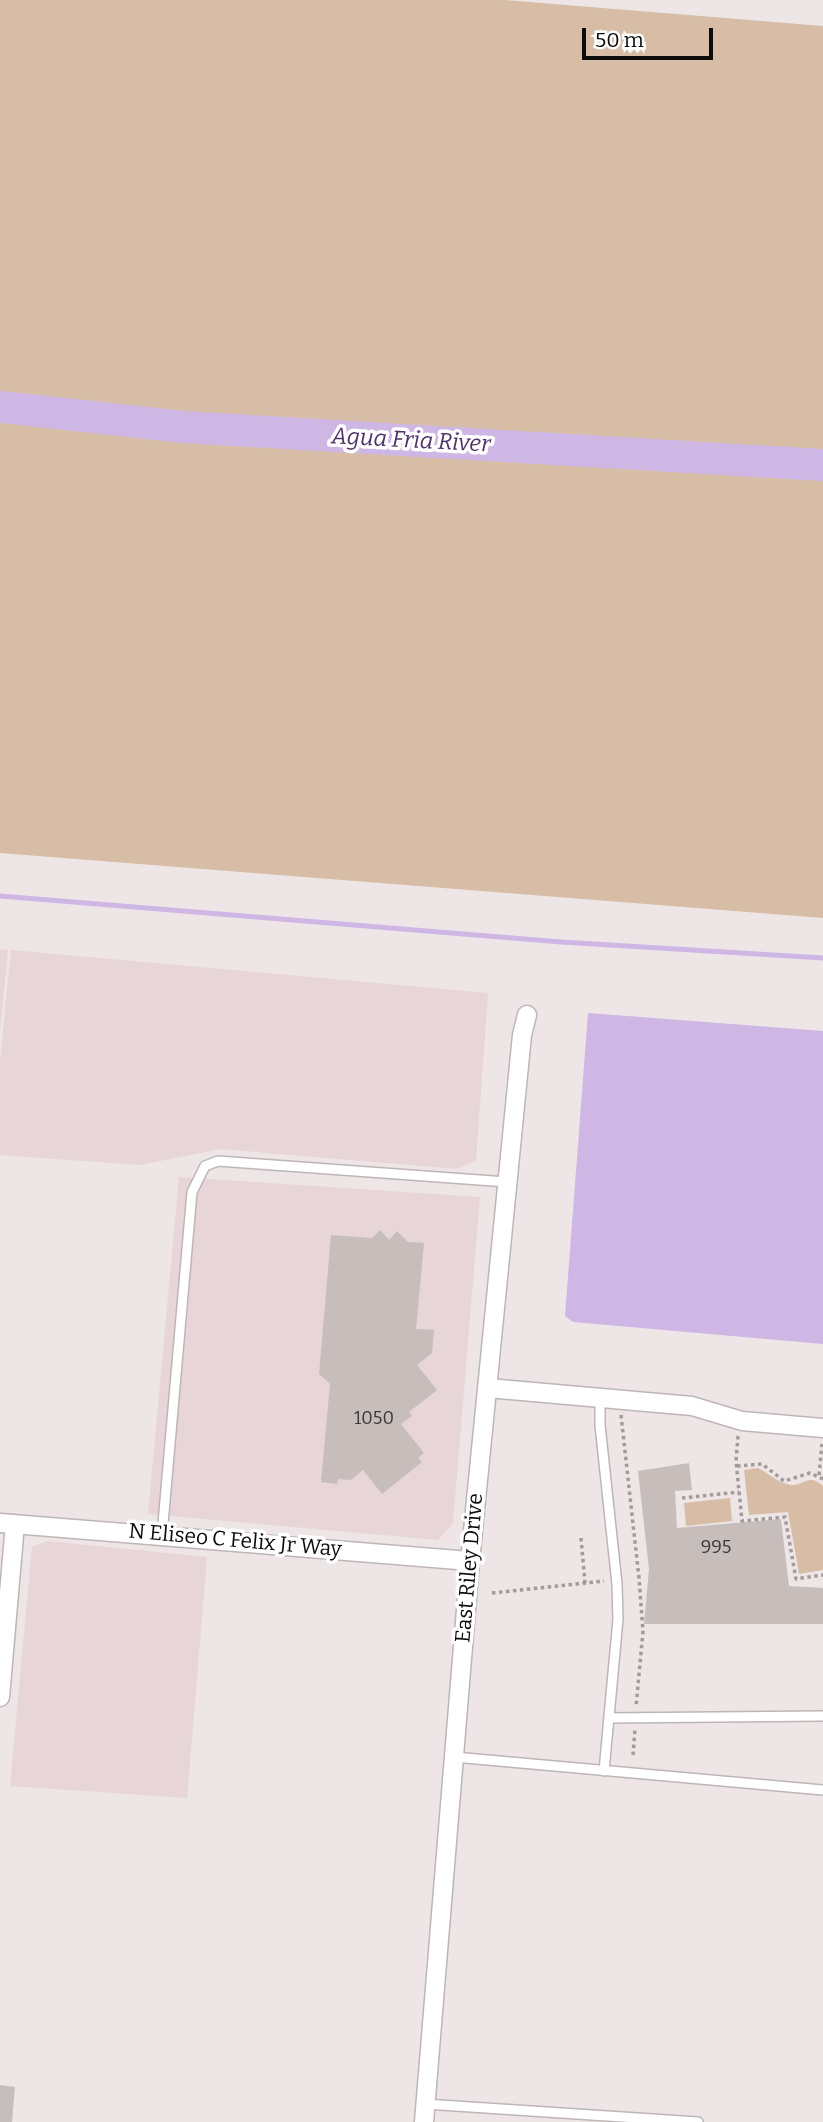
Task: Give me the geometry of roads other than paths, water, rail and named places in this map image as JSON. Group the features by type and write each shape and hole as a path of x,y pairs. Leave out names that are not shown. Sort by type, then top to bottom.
{"street":[{"name":"East Riley Drive","path":"425,2113 470,1561 522,1035 527,1015"},
{"path":"488,1388 692,1406 742,1421 822,1436"},
{"path":"0,1697 8,1523"},
{"name":"N Eliseo C Felix Jr Way","path":"8,1523 470,1561"}],"lane":[{"path":"162,1535 192,1192 205,1166 218,1161 507,1182"},
{"path":"600,1397 600,1425 618,1619 604,1771"},
{"path":"609,1718 823,1716"},
{"path":"454,1757 823,1790"},
{"path":"425,2113 698,2122"}],"waterway":[{"name":"Agua Fria River","path":"0,407 184,427 823,465"},
{"path":"0,896 561,942 823,958"}]}
